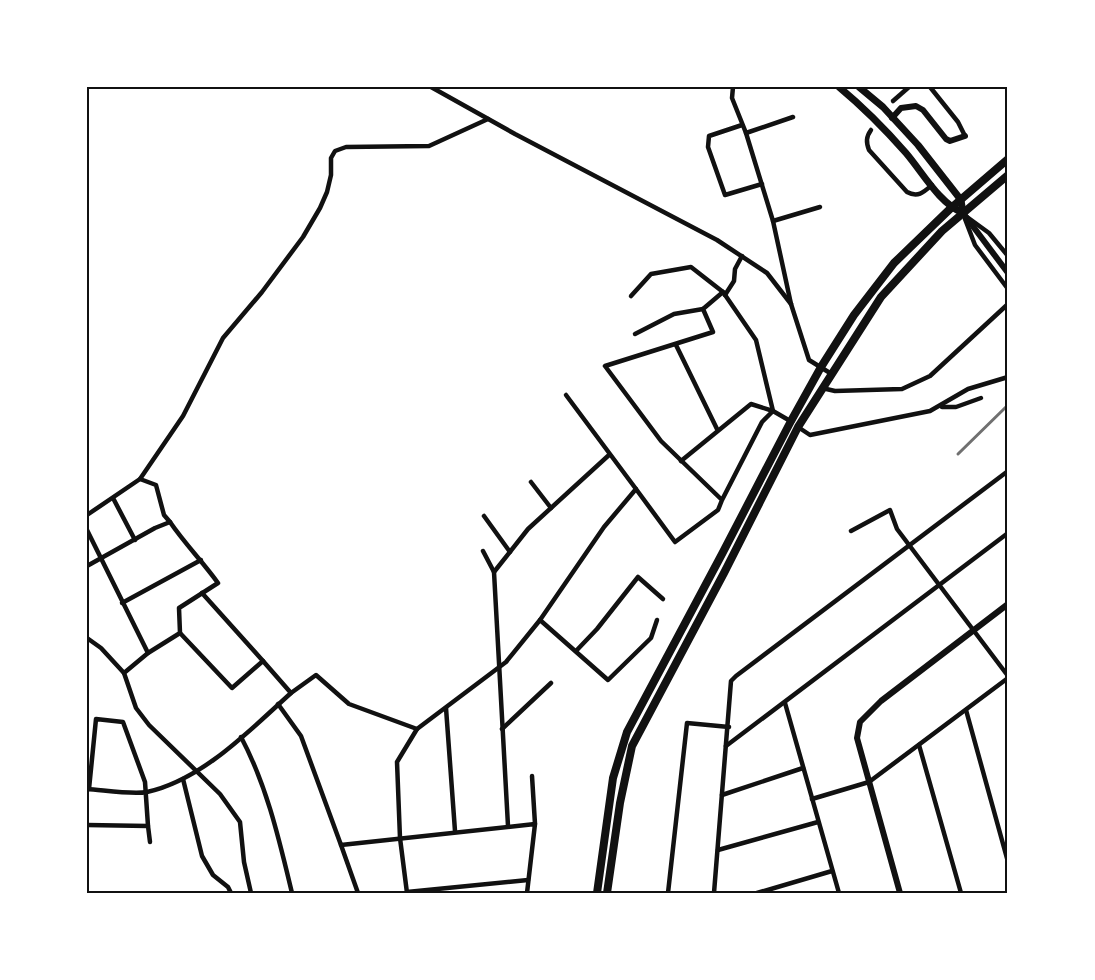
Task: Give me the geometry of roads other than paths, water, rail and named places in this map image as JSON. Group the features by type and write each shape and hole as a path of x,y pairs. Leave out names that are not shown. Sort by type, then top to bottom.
{"highway":[{"path":"597,893 613,778 627,732 723,554 790,421 854,315 894,263 951,208 1008,159"},
{"path":"607,893 620,803 632,746 798,427 881,297 942,231 1008,175"}],"main road":[{"path":"839,87 870,114 951,208 963,213"},
{"path":"859,87 918,146 961,200 963,213"}],"street":[{"path":"431,87 717,240 767,273 791,304"},
{"path":"733,87 732,98 746,133 773,221 791,304 809,360 830,374"},
{"path":"893,101 909,87"},
{"path":"892,118 901,108 916,106 923,110 946,139 950,141 965,136 958,122 930,87"},
{"path":"746,133 792,117"},
{"path":"87,515 140,479 183,416 223,338 262,292 315,218 327,192 331,176 331,158 335,152 346,147 429,146 488,119"},
{"path":"742,124 709,136 708,147 725,195 762,184"},
{"path":"871,130 866,143 869,150 907,192 913,196 921,194 932,185"},
{"path":"773,221 820,207"},
{"path":"963,213 990,233 1008,256"},
{"path":"963,213 1007,272"},
{"path":"963,213 975,245 1008,289"},
{"path":"635,334 674,315 703,309 724,293 734,281 735,269 742,256"},
{"path":"631,296 651,274 691,267 724,293 756,340 773,411"},
{"path":"822,388 835,391 902,389 930,376 1008,304"},
{"path":"703,309 713,332 605,366 661,441 722,500"},
{"path":"676,345 717,429"},
{"path":"681,461 717,429 751,404 773,411 810,435 921,413 939,407 968,389 1008,377"},
{"path":"566,395 675,542 718,510 762,422 773,411"},
{"path":"939,407 956,407 981,398"},
{"path":"494,572 528,529 609,455"},
{"path":"714,893 731,681 1008,471"},
{"path":"140,479 156,485 164,515 218,583 179,608 180,633 232,688 263,661"},
{"path":"531,482 551,508"},
{"path":"528,880 407,893 400,838 397,762 417,729 506,662 540,620 604,527 636,489"},
{"path":"113,498 135,540"},
{"path":"812,799 869,782 1008,677 910,544 897,530 890,510 851,531"},
{"path":"484,516 510,552"},
{"path":"87,566 170,522"},
{"path":"87,530 148,653"},
{"path":"726,746 1008,533"},
{"path":"483,551 494,572 508,826"},
{"path":"122,603 201,560"},
{"path":"576,651 597,629 638,577 663,599"},
{"path":"202,593 291,693"},
{"path":"900,893 857,738 860,722 881,701 1008,604"},
{"path":"540,620 608,680 651,638 657,620"},
{"path":"124,673 148,653 180,633"},
{"path":"87,638 101,648 124,673 136,708 150,725 198,771 240,822 244,862 251,893"},
{"path":"150,842 148,826 146,792 145,782 123,722 96,719 88,789 146,792 183,779 198,771 291,693 316,675 349,704 417,729"},
{"path":"502,729 551,683"},
{"path":"784,703 839,893"},
{"path":"278,704 301,736 358,893"},
{"path":"446,708 455,831"},
{"path":"966,710 1008,862"},
{"path":"668,893 687,723 729,727"},
{"path":"241,737 268,796 292,893"},
{"path":"919,745 961,893"},
{"path":"722,795 803,768"},
{"path":"527,893 535,824 532,776"},
{"path":"183,779 202,856 213,875 228,886 231,893"},
{"path":"718,850 818,822"},
{"path":"341,845 535,824"},
{"path":"87,825 148,826"},
{"path":"758,893 832,871"}],"railway":[{"path":"958,454 1008,405"}]}
